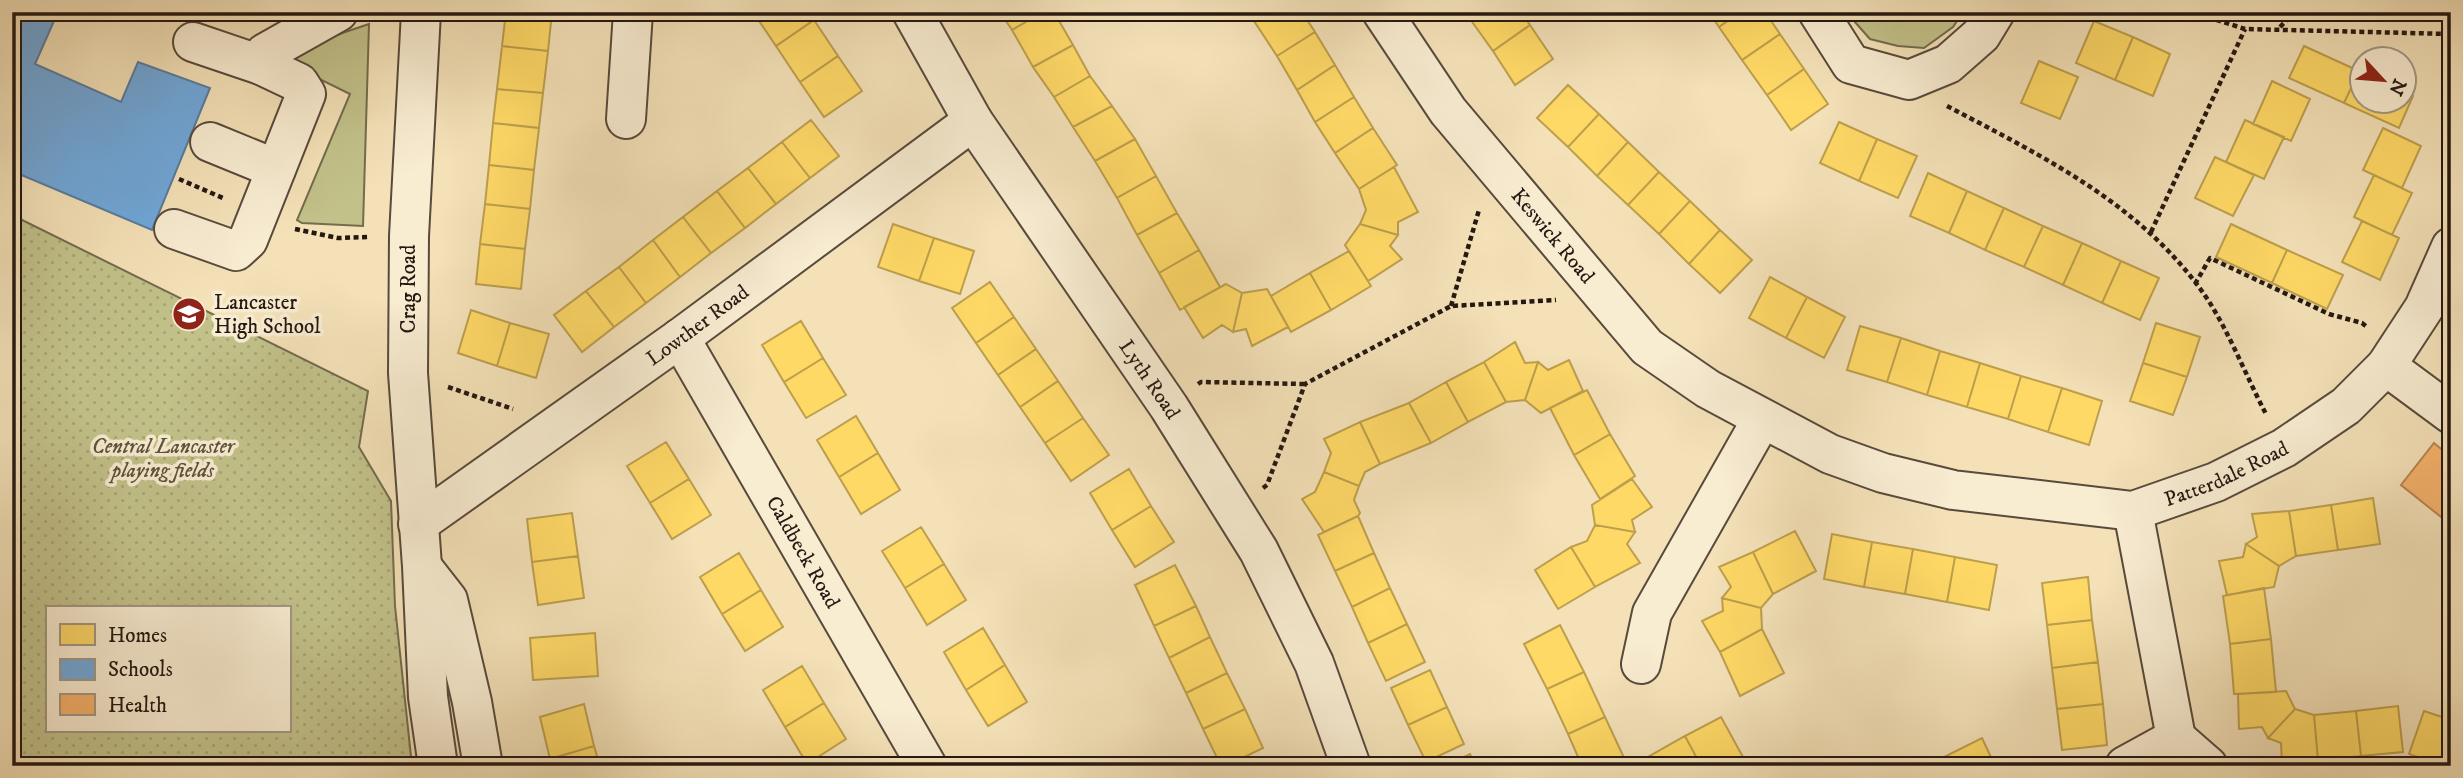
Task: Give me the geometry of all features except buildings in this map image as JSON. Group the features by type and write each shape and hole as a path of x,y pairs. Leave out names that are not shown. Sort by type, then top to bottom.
{"street":[{"path":"261,65 265,53 338,12"},
{"path":"626,119 633,12"},
{"name":"Lyth Road","path":"912,12 973,121 1169,407 1259,551 1314,663 1351,766"},
{"name":"Keswick Road","path":"1382,12 1448,111 1647,347 1707,389 1830,454 1882,473 1953,489 2133,511"},
{"path":"1818,12 1852,64 1909,80 1948,64 1981,35 1995,12"},
{"name":"Crag Road","path":"417,13 416,129 409,236 408,373 428,697 438,766"},
{"path":"174,229 236,251 248,240 306,94 299,83 261,65 193,42"},
{"name":"Lowther Road","path":"418,524 680,338 973,121"},
{"path":"210,142 276,169"},
{"name":"Patterdale Road","path":"2133,511 2216,482 2284,448 2346,405 2391,359 2424,307 2451,247"},
{"name":"Caldbeck Road","path":"680,338 927,766"},
{"path":"2391,359 2451,414"},
{"path":"1640,664 1652,612 1762,419"},
{"path":"2133,511 2176,738 2208,766"},
{"path":"422,566 448,600 472,702 483,766"},
{"path":"2125,766 2176,738"}],"path":[{"path":"2192,12 2245,29 2451,34"},
{"path":"2280,28 2295,12"},
{"path":"2151,232 2245,29"},
{"path":"1909,80 1932,98 2059,166 2151,232 2180,262 2208,302 2284,448"},
{"path":"1451,306 1479,210 1510,185"},
{"path":"2195,284 2210,258 2329,314 2362,323 2391,359"},
{"path":"1169,407 1201,382 1305,384 1451,306 1556,300 1588,277"},
{"path":"408,373 558,425"},
{"path":"1233,509 1267,485 1305,384"}],"green space":[{"path":"1846,12 1963,12 1953,27 1924,48 1898,46 1870,39"},
{"path":"2306,12 2436,12 2437,16 2298,20"},
{"path":"369,24 363,226 302,223 297,220 350,94 295,67 291,57 295,49"},
{"name":"Central Lancaster playing fields","path":"12,215 368,391 359,447 391,501 395,606 412,766 12,766"}],"place":[{"name":"Lancaster High School","path":"189,314"}]}
